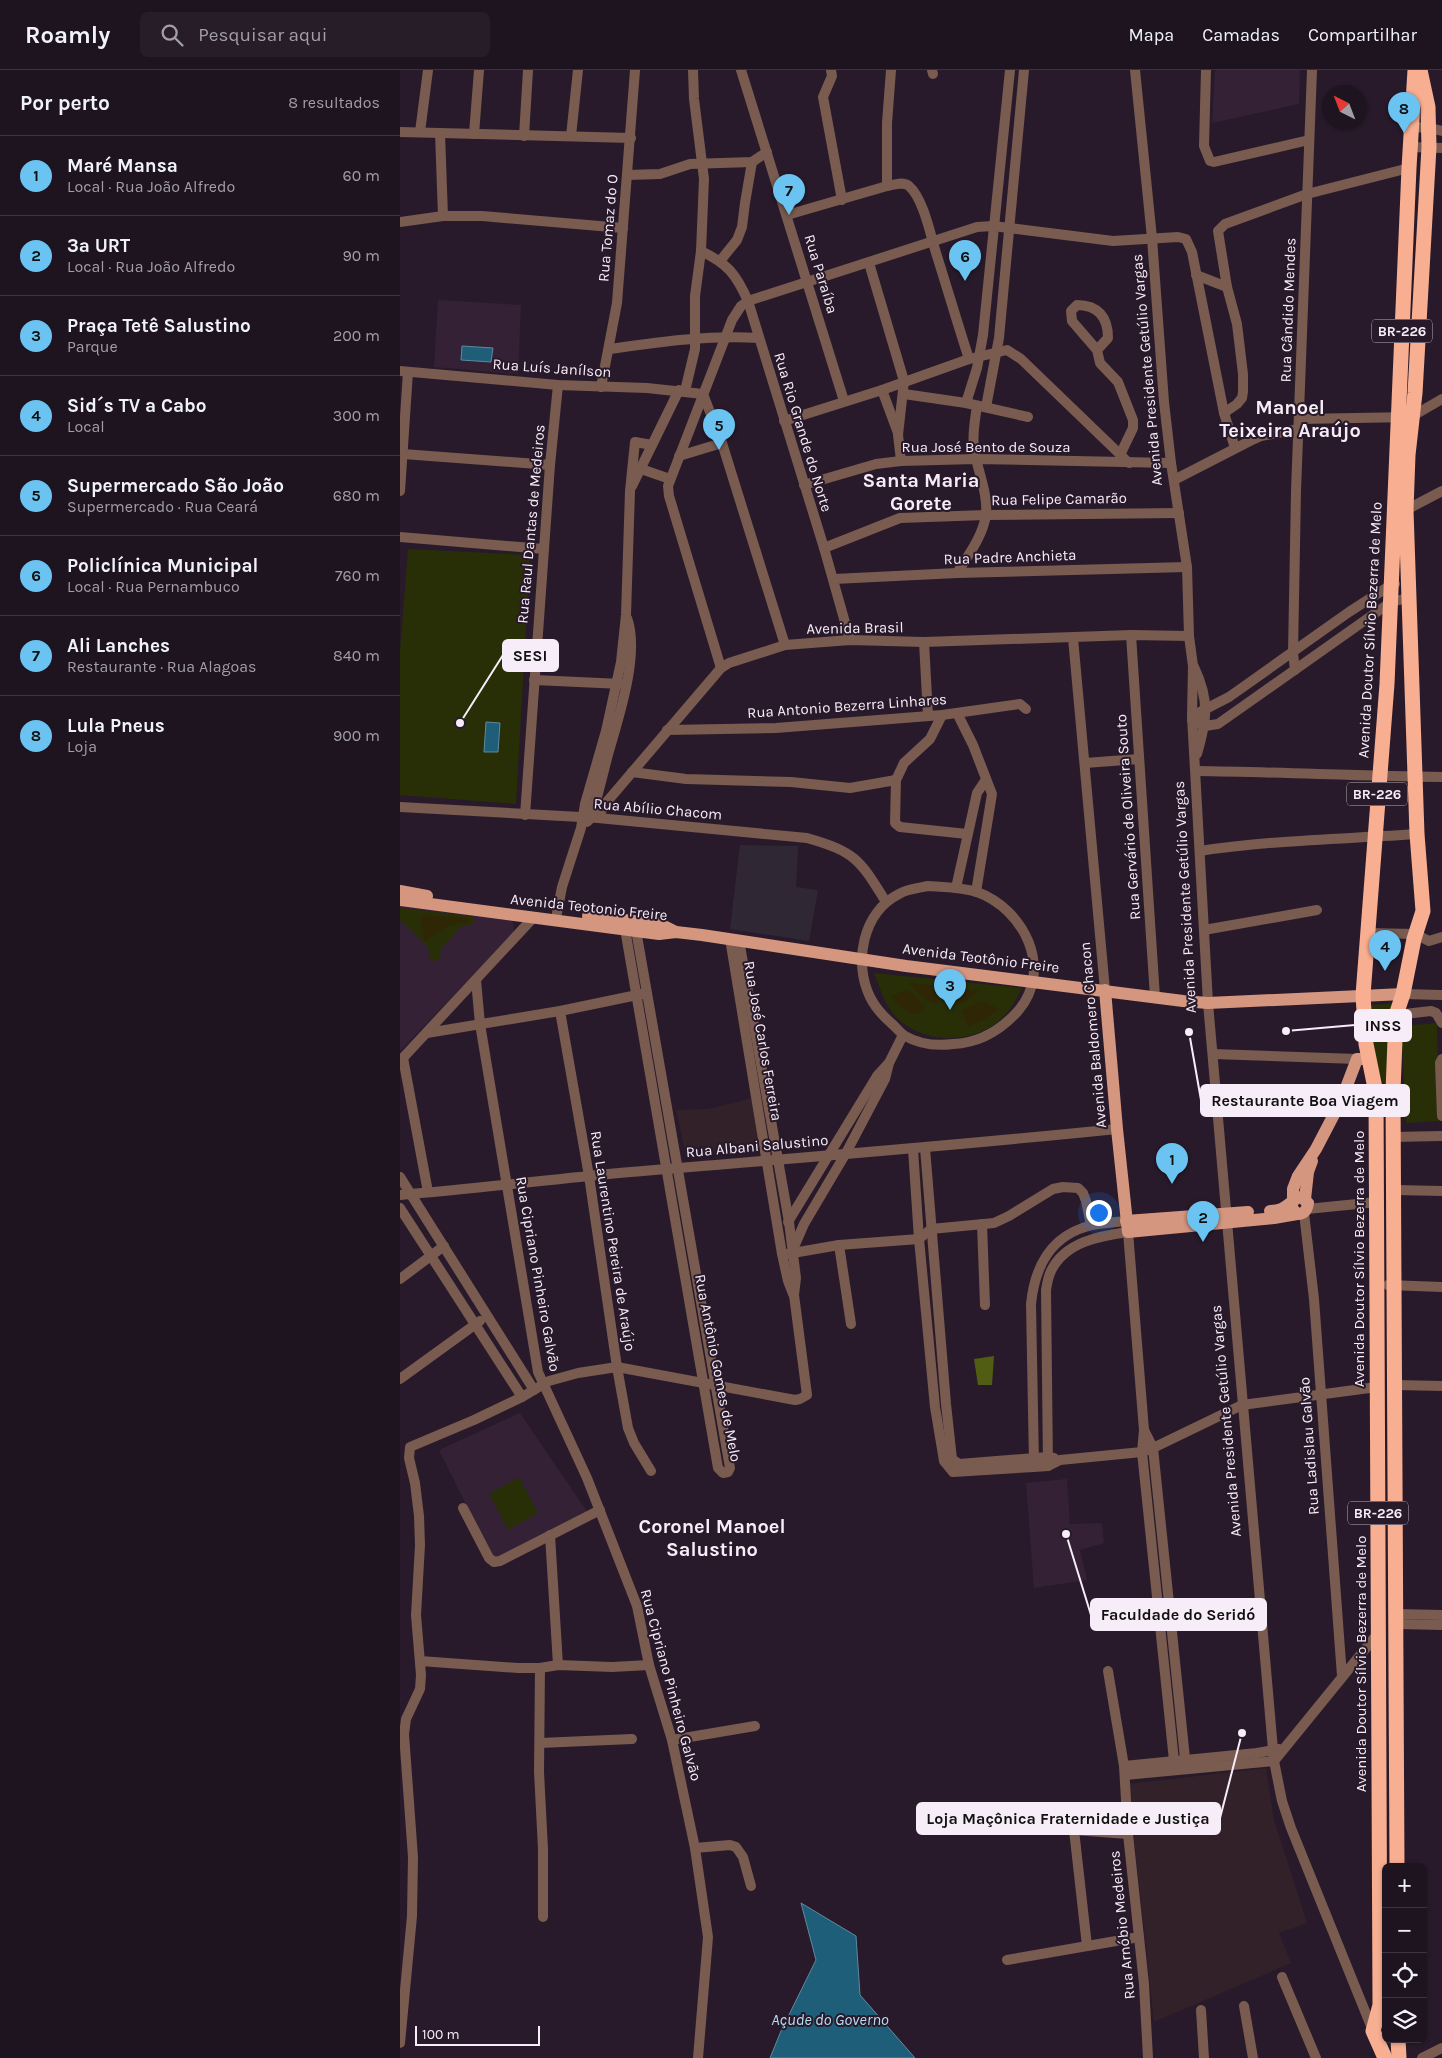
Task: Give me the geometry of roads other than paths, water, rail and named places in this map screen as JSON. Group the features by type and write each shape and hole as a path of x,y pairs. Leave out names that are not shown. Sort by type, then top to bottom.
{"highway":[{"name":"Avenida Doutor Sílvio Bezerra de Melo","path":"1383,1998 1376,1093 1363,1059 1363,995 1378,777 1387,684 1391,585 1402,484 1405,417 1402,325 1411,127 1416,70"},
{"name":"Avenida Doutor Sílvio Bezerra de Melo","path":"1405,417 1415,393 1424,231 1436,148 1436,129 1428,107 1420,70"},
{"path":"1406,232 1424,231"},
{"path":"1404,282 1421,284"},
{"path":"1402,325 1419,326"},
{"name":"Avenida Doutor Sílvio Bezerra de Melo","path":"1397,1863 1393,1091 1396,1016 1403,994 1415,934 1423,911 1417,834 1408,582 1400,510"},
{"path":"1387,684 1411,682"},
{"name":"Avenida Doutor Sílvio Bezerra de Melo","path":"1373,2030 1382,2008"},
{"name":"Avenida Presidente Getúlio Vargas","path":"1373,2030 1385,2058"},
{"path":"1398,2043 1399,2058"}],"main road":[{"name":"Avenida Teotonio Freire","path":"400,891 487,905 660,924 676,932"},
{"name":"Avenida Teotonio Freire","path":"400,900 659,934 676,932"},
{"name":"Avenida Teotônio Freire","path":"676,932 1034,982 1208,1002 1403,994"},
{"name":"Avenida Baldomero Chacon","path":"1106,990 1127,1226"},
{"path":"1127,1226 1226,1217 1300,1207 1308,1172 1316,1149 1363,1059"},
{"path":"1341,1101 1393,1091"}],"street":[{"path":"420,132 428,70"},
{"path":"474,134 480,70"},
{"path":"524,136 528,70"},
{"path":"571,136 578,70"},
{"name":"Rua Tomaz do O","path":"601,387 610,349 617,303 635,70"},
{"path":"630,491 691,372 695,338 695,296 700,251 703,163 692,70"},
{"name":"Rua Paraíba","path":"741,70 844,401"},
{"path":"887,186 887,123 891,70"},
{"path":"966,404 989,281 1010,70"},
{"path":"957,573 974,544 986,515 984,490 976,459 973,436 998,351 1024,70"},
{"name":"Avenida Presidente Getúlio Vargas","path":"1135,70 1152,238 1171,464 1187,568 1189,636 1193,666 1192,718 1208,1002 1274,1761 1282,1801 1290,1828 1373,2030"},
{"path":"1206,70 1204,146 1208,158 1214,162 1309,140"},
{"name":"Rua Cândido Mendes","path":"1296,670 1293,653 1299,424 1312,70"},
{"path":"832,73 823,98 842,200"},
{"path":"1411,127 1436,129"},
{"path":"400,132 631,138"},
{"path":"440,133 443,216"},
{"path":"1411,147 1436,148"},
{"path":"627,175 660,174 690,164 752,162 766,152"},
{"path":"720,261 737,240 742,228 752,162"},
{"path":"1224,414 1237,404 1243,392 1237,324 1227,287 1218,231 1225,224 1307,194 1409,168"},
{"path":"787,215 887,186 904,183 914,192 927,219 932,242 974,357"},
{"path":"400,222 443,216 482,216 623,228"},
{"path":"721,668 668,490 670,479 726,336 736,314 748,301 869,263 977,226 993,226 1112,241 1171,236 1186,240 1192,252 1224,414 1235,448"},
{"name":"Rua Rio Grande do Norte","path":"700,251 720,261 736,277 748,301 834,579 850,640"},
{"path":"869,263 904,381 898,435"},
{"path":"1196,275 1227,287"},
{"path":"1097,350 1108,338 1105,318 1097,309 1077,305 1071,310 1072,321 1097,350 1100,363 1118,382 1133,420 1133,428 1120,455"},
{"path":"610,349 695,338 726,336 759,338"},
{"path":"784,421 882,390 974,357 1007,350 1021,359 1129,463"},
{"path":"400,491 403,454 404,371"},
{"name":"Rua Luís Janílson","path":"404,371 558,385 682,391 703,394"},
{"name":"Rua Raul Dantas de Medeiros","path":"526,815 550,465 558,385"},
{"path":"882,390 898,435 901,460"},
{"path":"703,394 722,443 785,645"},
{"path":"904,394 982,407 1028,418"},
{"path":"1174,480 1261,436 1299,424 1405,417 1442,399"},
{"path":"588,820 622,684 626,656 630,491 635,441 652,445"},
{"path":"679,456 722,443"},
{"path":"403,454 550,465"},
{"name":"Rua José Bento de Souza","path":"804,484 876,464 901,460 976,459 1171,464"},
{"path":"641,469 670,479"},
{"path":"1400,510 1442,490"},
{"name":"Rua Felipe Camarão","path":"824,548 900,518 1179,513"},
{"path":"400,537 544,549"},
{"name":"Rua Padre Anchieta","path":"834,579 957,573 1187,568"},
{"path":"1192,718 1229,697 1349,612 1391,585 1408,582"},
{"path":"1192,718 1205,726 1218,724 1391,602 1408,598"},
{"name":"Avenida Brasil","path":"557,912 566,871 588,820 605,804 721,668 729,663 785,645 850,640 924,642 1131,635 1189,636"},
{"name":"Rua Gervário de Oliveira Souto","path":"1131,635 1154,997"},
{"name":"Avenida Baldomero Chacon","path":"1073,638 1106,990"},
{"path":"924,642 928,716"},
{"name":"Avenida Presidente Getúlio Vargas","path":"1193,666 1200,680 1207,710 1195,766"},
{"path":"534,680 622,684"},
{"name":"Rua Antonio Bezerra Linhares","path":"667,730 776,728 957,714 1020,704 1026,709"},
{"path":"957,714 973,746 985,781 992,794 976,892"},
{"path":"942,715 930,739 904,763 896,780 895,820 898,826 967,834"},
{"path":"1085,763 1139,759"},
{"path":"1195,766 1378,777 1442,778"},
{"path":"632,772 663,777 791,782 850,788 896,780"},
{"path":"956,888 977,792 985,781"},
{"name":"Rua Abílio Chacom","path":"400,807 526,815 807,838 834,845 848,853 864,867 886,902"},
{"path":"1200,851 1282,841 1417,834"},
{"path":"928,886 976,892 1004,908 1019,924 1032,952 1035,966 1034,982 1020,1009 1004,1025 986,1036 967,1044 948,1045 916,1041 903,1035 882,1015 870,996 862,959 866,934 874,914 886,902 900,893 928,886"},
{"path":"1204,930 1318,910"},
{"path":"428,1192 402,1059 533,918"},
{"name":"Rua Antônio Gomes de Melo","path":"631,930 636,996 684,1272 698,1320 715,1384 730,1468 728,1472 723,1473 718,1468 704,1383 698,1320 695,1270 687,1219 647,993 631,930"},
{"path":"1367,933 1415,934 1429,941 1442,938"},
{"name":"Rua José Carlos Ferreira","path":"715,1384 800,1399 807,1395 794,1294 796,1278 789,1222 773,1161 734,940"},
{"name":"Rua Cipriano Pinheiro Galvão","path":"476,980 480,1024 534,1353 543,1384 588,1478 637,1606 649,1665 672,1740 695,1848 708,1937 698,2058"},
{"path":"427,1032 560,1011 647,993"},
{"path":"1403,994 1442,995"},
{"path":"1396,1016 1428,1010 1436,1013 1442,1023"},
{"name":"Rua Laurentino Pereira de Araújo","path":"560,1011 589,1176 617,1367 628,1428 634,1443 651,1471"},
{"path":"777,1224 789,1222 877,1076 889,1063 903,1035"},
{"path":"1213,1054 1363,1059"},
{"path":"648,1061 659,1058"},
{"path":"1442,1059 1440,1063 1442,1116"},
{"path":"793,1252 804,1224 846,1153 887,1074 889,1063"},
{"path":"655,1104 666,1102"},
{"name":"Rua Albani Salustino","path":"400,1195 589,1176 773,1161 830,1154 925,1148 1117,1129"},
{"path":"1393,1137 1442,1136"},
{"path":"925,1148 924,1234 940,1312 944,1427"},
{"path":"913,1149 924,1234 935,1406 944,1427 952,1459 956,1463 1034,1463 1142,1452 1242,1405 1377,1387"},
{"name":"Rua José Carlos Ferreira","path":"773,1161 777,1224 788,1281 794,1294"},
{"path":"400,1177 534,1390"},
{"path":"782,1254 1001,1221 1053,1189 1072,1187 1078,1188 1083,1193 1091,1226"},
{"path":"1395,1190 1442,1191"},
{"path":"1300,1207 1377,1202"},
{"name":"Rua Ladislau Galvão","path":"1300,1207 1314,1299 1342,1676"},
{"path":"400,1208 522,1397"},
{"path":"675,1221 687,1219"},
{"path":"982,1224 985,1305"},
{"path":"1034,1463 1031,1304 1033,1284 1039,1266 1049,1251 1066,1237 1091,1226 1127,1226"},
{"path":"1048,1461 1046,1290 1051,1271 1063,1255 1081,1243 1127,1226"},
{"name":"Avenida Baldomero Chacon","path":"1127,1226 1144,1430 1142,1452 1180,1765"},
{"path":"839,1245 851,1324"},
{"path":"400,1279 444,1246"},
{"path":"684,1272 695,1270"},
{"path":"1377,1285 1442,1286"},
{"path":"400,1379 488,1316"},
{"path":"400,2043 412,1916 413,1876 413,1856 402,1734 406,1719 420,1689 420,1661 416,1615 420,1573 420,1516 409,1458 410,1447 474,1420 522,1397 543,1384 578,1373 617,1367 715,1384"},
{"path":"1394,1385 1442,1386"},
{"name":"Avenida Baldomero Chacon","path":"1144,1430 1154,1448 1180,1765"},
{"path":"463,1508 489,1558 494,1562 600,1510"},
{"path":"550,1535 558,1665"},
{"path":"1396,1619 1442,1615"},
{"path":"1396,1619 1442,1625"},
{"path":"1180,1765 1274,1761 1379,1632"},
{"path":"420,1661 540,1668 558,1665 612,1667 649,1665"},
{"path":"540,1668 539,1772 543,1849 543,1917"},
{"name":"Rua Arnóbio Medeiros","path":"1108,1671 1124,1771 1148,2058"},
{"path":"672,1740 755,1726"},
{"path":"540,1743 632,1739"},
{"path":"1124,1771 1180,1765 1274,1750 1287,1746"},
{"path":"962,1810 1012,1813 1074,1830 1128,1834"},
{"path":"1074,1830 1087,1946"},
{"path":"695,1848 730,1845 736,1847 741,1852 751,1886"},
{"path":"1007,1960 1139,1937"},
{"path":"1282,1977 1316,2058"},
{"path":"1244,2006 1253,2058"},
{"path":"1201,2010 1204,2058"},
{"path":"1422,2058 1442,2048"}],"water":[{"path":"462,346 493,348 491,362 461,360"},
{"path":"486,722 500,723 498,752 484,752"},
{"name":"Açude do Governo","path":"801,1903 856,1936 860,1995 915,2058 770,2058 781,2031 816,1960"}],"place":[{"name":"Lula Pneus","path":"1404,133"},
{"name":"Ali Lanches","path":"789,215"},
{"name":"Policlínica Municipal","path":"965,281"},
{"name":"Supermercado São João","path":"719,450"},
{"name":"SESI","path":"460,723"},
{"name":"Sid´s TV a Cabo","path":"1385,971"},
{"name":"Praça Tetê Salustino","path":"950,1010"},
{"name":"INSS","path":"1286,1031"},
{"name":"Restaurante Boa Viagem","path":"1189,1032"},
{"name":"Maré Mansa","path":"1172,1184"},
{"name":"3ª URT","path":"1203,1242"},
{"name":"Faculdade do Seridó","path":"1066,1534"},
{"name":"Loja Maçônica Fraternidade e Justiça","path":"1242,1733"}],"district":[{"name":"Manoel Teixeira Araújo","path":"1290,418"},
{"name":"Santa Maria Gorete","path":"921,492"},
{"name":"Coronel Manoel Salustino","path":"712,1538"}]}
